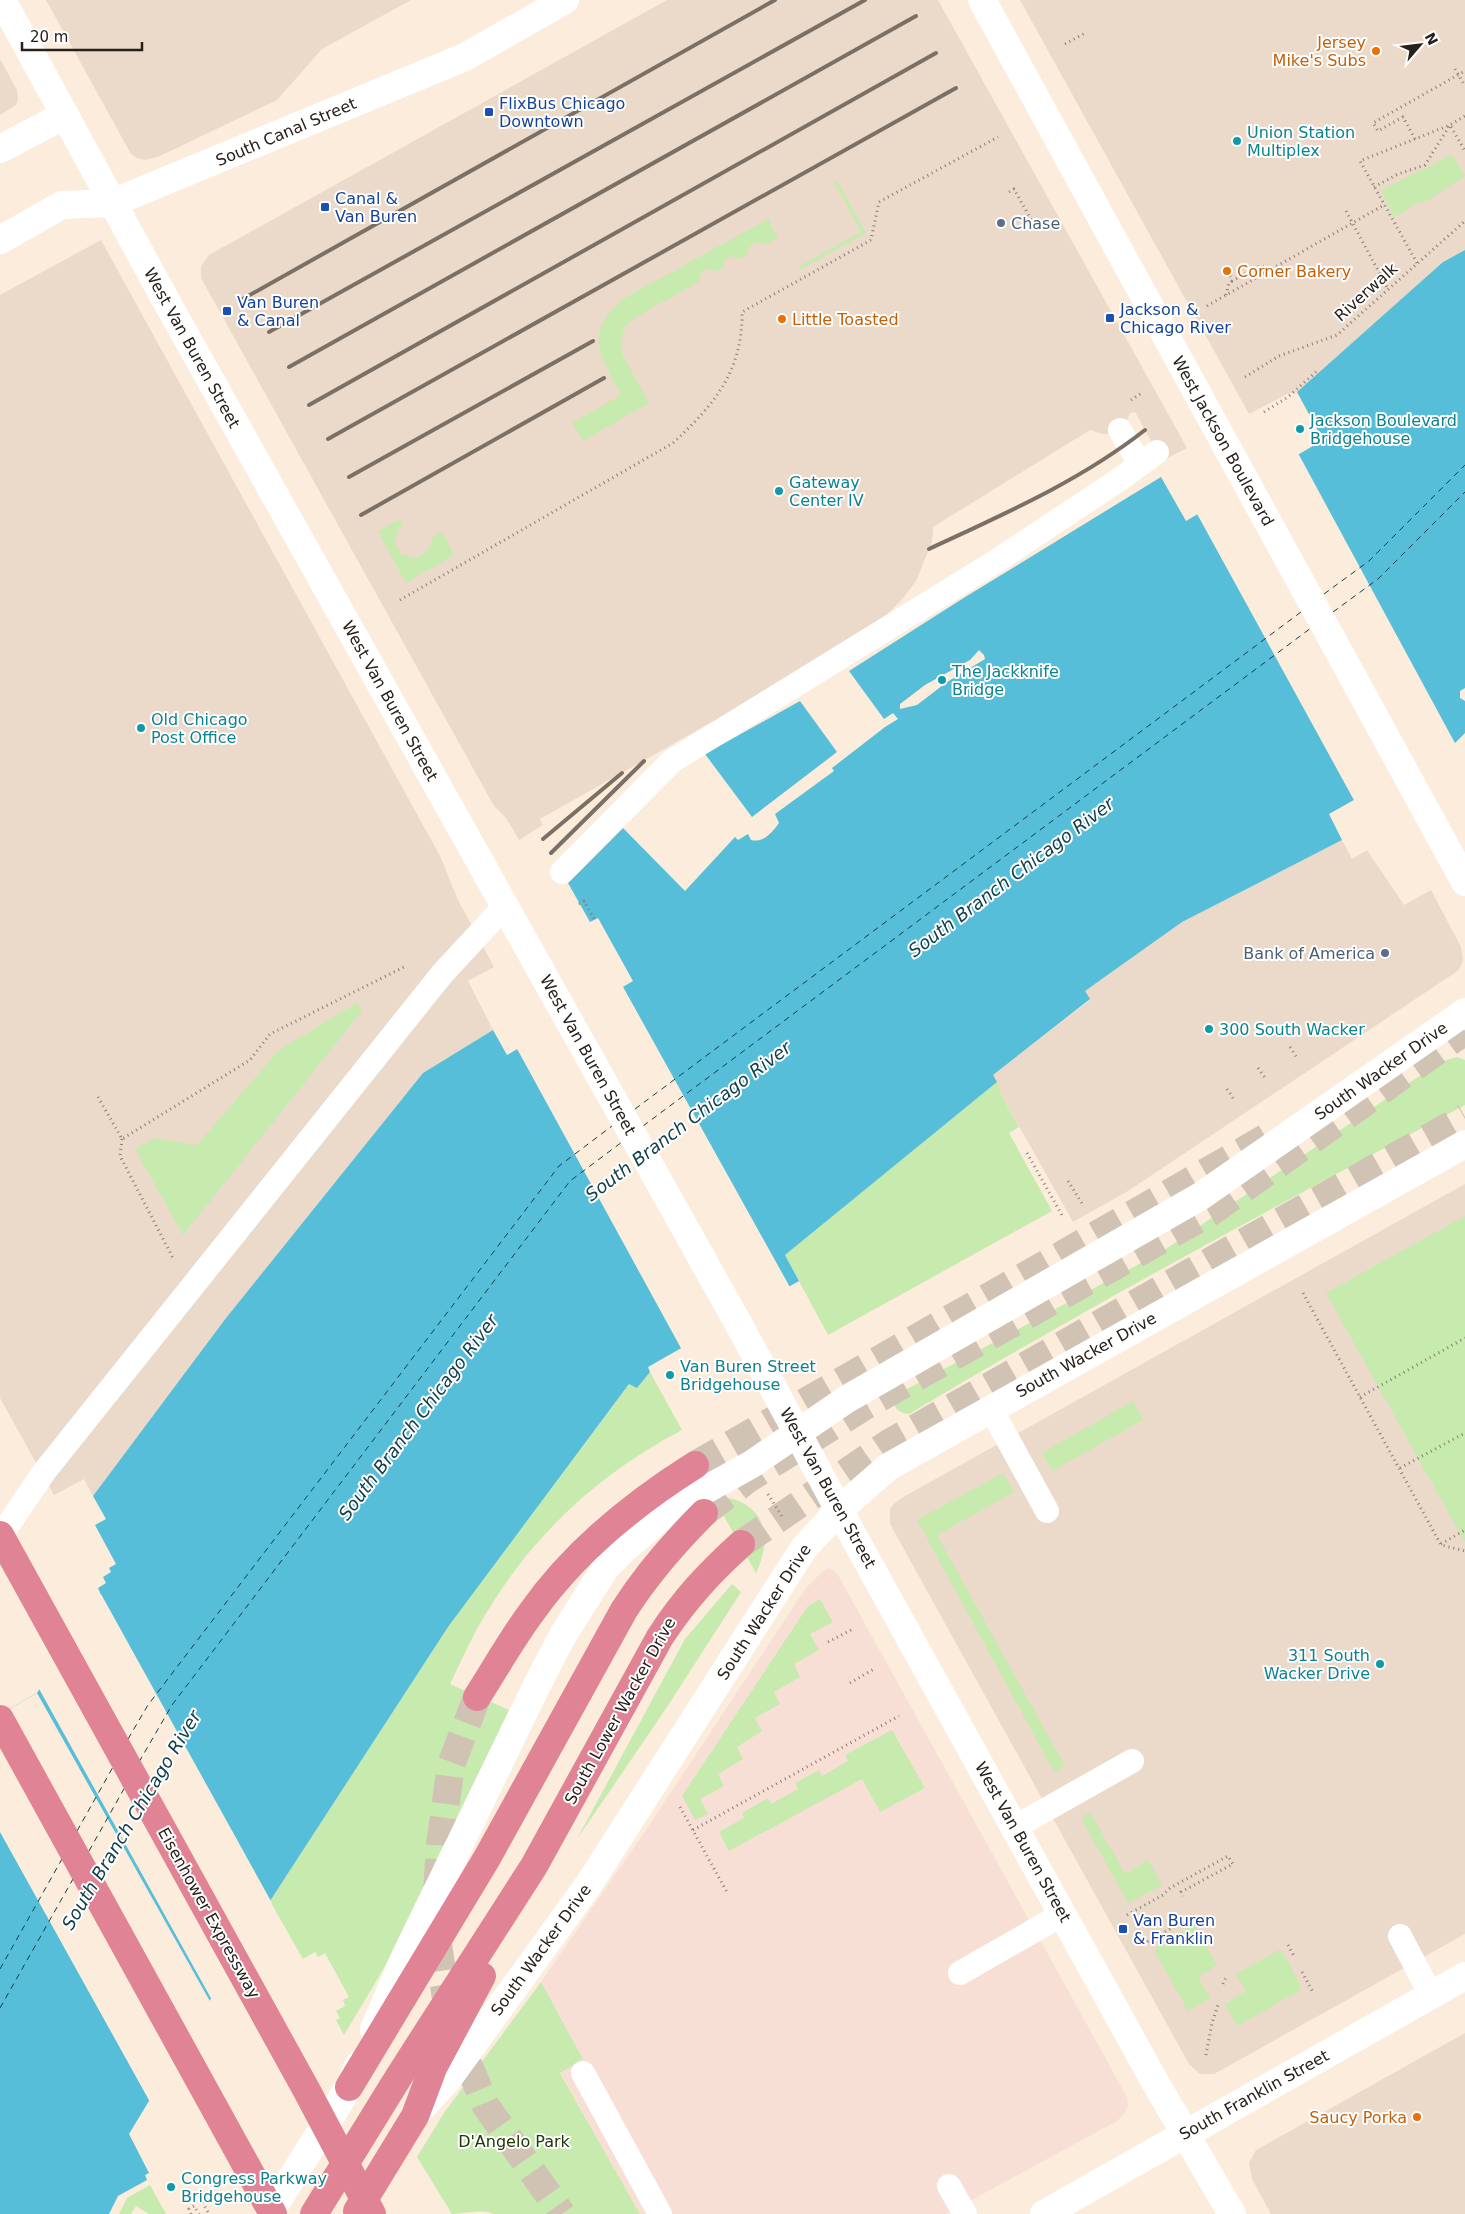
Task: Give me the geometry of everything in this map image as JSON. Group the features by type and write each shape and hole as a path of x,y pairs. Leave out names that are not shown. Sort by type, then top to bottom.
{"highway":[{"path":"477,1697 531,1612 569,1567 613,1525 662,1486 695,1465"},
{"path":"349,2087 482,1866 624,1610 642,1582 706,1501"},
{"name":"Eisenhower Expressway","path":"3,1542 307,2090 372,2214"},
{"name":"South Lower Wacker Drive","path":"534,1866 660,1637 682,1604 713,1570 741,1544"},
{"path":"0,1719 252,2175 271,2214"},
{"path":"356,2214 415,2116 433,2068 493,1955 534,1866"},
{"path":"314,2214 398,2078 534,1866"}],"main road":[{"name":"West Van Buren Street","path":"2,0 112,203 738,1323 1062,1914 1232,2214"},
{"name":"South Canal Street","path":"0,240 62,205 112,203 465,57 565,0"},
{"name":"West Jackson Boulevard","path":"982,0 1465,882"},
{"path":"0,149 65,116"},
{"name":"South Wacker Drive","path":"349,2087 406,1955 538,1683 563,1635 606,1567 629,1544 671,1509 706,1501 752,1464 847,1399 1201,1196 1465,1012"},
{"name":"South Wacker Drive","path":"415,2116 448,2079 589,1884 804,1548 839,1510 888,1467 1465,1144"},
{"name":"South Franklin Street","path":"1044,2214 1465,1976"},
{"path":"271,2214 349,2087"}],"lane":[{"path":"562,872 672,761 995,562 1148,458 1120,430"},
{"path":"3,1542 44,1472 442,974 504,906"},
{"path":"991,1409 1048,1511"},
{"path":"1015,1827 1132,1761"},
{"path":"960,1973 1062,1914"},
{"path":"1400,1936 1431,1995"},
{"path":"583,2073 660,2214"},
{"path":"949,2186 965,2214"}],"path":[{"path":"1065,44 1087,32"},
{"path":"1455,68 1465,86"},
{"path":"1415,139 1403,117 1378,131 1373,123 1465,71"},
{"path":"1417,263 1360,161 1450,125 1465,116"},
{"path":"1450,125 1465,151"},
{"path":"1374,186 1398,174 1425,165 1450,125"},
{"path":"400,600 673,443 702,417 723,387 736,359 742,332 742,312 871,240 879,202 998,137"},
{"path":"1009,192 1014,189 1033,223 1047,224"},
{"path":"1207,306 1384,205"},
{"path":"1346,211 1388,289"},
{"name":"Riverwalk","path":"1245,377 1279,356 1337,334 1465,220"},
{"path":"1226,295 1229,283 1260,266 1273,269"},
{"path":"1230,276 1232,282"},
{"path":"1264,412 1288,397 1317,371"},
{"path":"579,904 584,901 595,920"},
{"path":"122,1140 250,1060 270,1034 406,966"},
{"path":"398,978 400,969"},
{"path":"1290,1047 1297,1058"},
{"path":"1258,1068 1266,1079"},
{"path":"1227,1089 1235,1101"},
{"path":"98,1097 122,1140 120,1156 176,1264"},
{"path":"1027,1153 1063,1217"},
{"path":"1068,1181 1084,1205"},
{"path":"1303,1293 1441,1544 1465,1551"},
{"path":"1360,1397 1465,1338"},
{"path":"1400,1468 1465,1433"},
{"path":"766,1491 785,1522"},
{"path":"1441,1544 1465,1530"},
{"path":"828,1642 853,1629"},
{"path":"850,1683 874,1669"},
{"path":"693,1830 899,1716"},
{"path":"678,1803 728,1894"},
{"path":"1127,1915 1163,1895 1170,1888 1228,1856 1232,1864 1181,1892 1183,1896"},
{"path":"1143,1944 1190,1918"},
{"path":"1288,1945 1295,1958"},
{"path":"1302,1972 1314,1994"},
{"path":"1223,1984 1227,1974"},
{"path":"1206,2055 1212,2023 1218,2005"},
{"path":"200,2198 208,2214"},
{"path":"191,2214 189,2209 194,2206 199,2214"}],"shaded area":[{"path":"46,0 411,0 322,49 277,100 158,157 145,160 131,154"},
{"path":"667,0 938,0 1187,448 1162,461 1135,412 1130,413 1125,424 1112,434 1102,434 1090,430 933,527 932,542 916,581 887,615 779,684 540,819 543,825 519,840 507,819 494,806 201,278 201,266 209,255"},
{"path":"1020,0 1465,0 1465,250 1443,262 1297,392 1287,394 1249,414"},
{"path":"0,59 17,90 18,99 16,105 0,115"},
{"path":"101,240 440,856 458,900 494,967 468,981 493,1030 423,1073 226,1318 93,1496 84,1479 54,1495 0,1398 0,295"},
{"name":"300 South Wacker","path":"1342,840 1352,859 1367,850 1404,905 1431,890 1461,947 1463,960 1459,970 1128,1191 1073,1222 1002,1096 993,1075 1090,1000 1084,991 1181,922"},
{"path":"1465,1184 1465,1934 1214,2074 1200,2074 1189,2064 890,1524 890,1509 905,1496"},
{"path":"828,1568 838,1575 1127,2097 1128,2106 1124,2114 1117,2121 946,2214 640,2214 560,2072 583,2059 541,1982 642,1836 806,1588"},
{"path":"1465,2033 1465,2214 1271,2214 1252,2179 1249,2163 1256,2150"}],"green space":[{"path":"1452,154 1465,176 1427,201 1420,202 1394,217 1381,191"},
{"path":"837,180 866,233 800,270 798,267 861,232 834,182"},
{"path":"768,219 778,238 764,245 759,242 754,243 750,247 748,254 740,259 733,256 727,258 724,261 724,267 716,272 710,269 705,270 700,275 700,281 636,317 625,326 621,348 623,356 649,403 583,441 572,423 621,395 607,369 599,346 599,334 610,311 623,299"},
{"path":"400,519 403,525 399,527 395,543 401,554 416,558 427,552 433,537 442,532 454,555 406,583 378,531"},
{"path":"357,1003 362,1011 183,1235 135,1149 154,1138 197,1145 279,1050"},
{"path":"1457,1057 1465,1060 1465,1105 1116,1295 909,1414 896,1409 896,1395 1163,1251 1440,1062"},
{"path":"997,1082 1002,1096 1019,1127 1009,1133 1052,1211 828,1335 785,1255"},
{"path":"1465,1216 1465,1542 1326,1293"},
{"path":"650,1372 682,1430 650,1448 619,1469 564,1514 517,1567 477,1629 450,1684 509,1710 384,1968 344,2035 336,2020 340,2018 336,2011 345,2006 343,2000 349,1997 325,1953 318,1957 315,1952 303,1959 270,1901 448,1627 630,1383 637,1388"},
{"path":"1133,1401 1143,1420 1052,1471 1042,1453"},
{"path":"1003,1473 1014,1492 937,1535 1065,1766 1054,1772 917,1520"},
{"path":"729,1498 752,1509 763,1527 764,1549 756,1573 716,1502"},
{"path":"732,1584 741,1592 667,1707 577,1839 685,1639"},
{"path":"820,1599 833,1622 810,1634 819,1650 794,1664 800,1677 774,1692 780,1704 755,1718 762,1731 737,1747 743,1759 718,1774 724,1786 700,1799 708,1814 695,1820 682,1796 808,1606"},
{"path":"892,1730 925,1788 880,1812 862,1779 729,1851 719,1832 744,1818 742,1813 768,1798 771,1804 798,1789 795,1783 819,1770 822,1776 848,1761 845,1755"},
{"path":"1090,1812 1125,1874 1148,1860 1162,1885 1128,1903 1081,1818"},
{"path":"1194,1925 1217,1965 1198,1977 1210,1998 1188,2011 1155,1952 1157,1946"},
{"path":"1281,1949 1301,1986 1299,1991 1237,2026 1225,2004 1246,1991 1236,1974"},
{"name":"D'Angelo Park","path":"541,1982 583,2059 560,2073 640,2214 494,2214 478,2211 452,2214 417,2157 444,2113"},
{"path":"150,2185 166,2214 149,2214 136,2206 131,2214 119,2214 127,2198"}],"water":[{"name":"South Branch Chicago River","path":"1465,250 1465,688 1460,691 1460,698 1465,701 1465,733 1455,743 1329,814 1342,840 1182,922 1085,991 1090,999 993,1075 997,1082 785,1255 799,1281 648,1367 650,1372 637,1388 629,1384 448,1627 270,1901 129,2134 149,2173 145,2175 147,2180 118,2196 109,2214 0,2214 0,1714 37,1693 101,1595 98,1588 106,1583 103,1577 111,1572 109,1568 116,1564 95,1525 106,1519 93,1496 226,1318 423,1073 493,1030 507,1055 633,981 598,918 590,922 568,883 623,828 685,891 735,837 738,840 748,834 751,840 763,839 779,823 775,814 834,771 832,768 898,719 893,713 884,719 849,671 1161,477 1186,521 1323,440 1297,392 1443,262","holes":["979,650 985,659 947,682 917,705 900,709 900,704 925,685 970,660"]},
{"path":"800,701 837,752 752,817 705,754"}],"pier":[{"path":"1298,453 1456,745 1355,802 1196,512"},
{"path":"622,985 791,1289 682,1350 516,1047"},
{"path":"101,1594 272,1903 212,2000 38,1687 96,1597"},
{"path":"37,1693 211,2003 150,2102 0,1832 0,1714"}],"ferry route":[{"path":"1324,594 1369,561 1465,465"},
{"path":"1333,612 1378,579 1465,492"},
{"path":"635,1109 1301,612"},
{"path":"643,1126 1311,628"},
{"path":"128,1739 148,1705 559,1166 612,1126"},
{"path":"139,1762 172,1705 570,1181 622,1142"},
{"path":"77,1831 113,1767"},
{"path":"89,1851 125,1787"},
{"path":"0,1969 62,1859"},
{"path":"0,2008 73,1879"}],"tunnel":[{"path":"704,1513 748,1479 865,1406 1211,1212 1465,1031"},
{"path":"741,1544 889,1443 1465,1117"},
{"path":"695,1465 1274,1133"},
{"path":"477,1697 451,1765 440,1845 435,1924 449,2019 486,2106 562,2214"}],"railway":[{"path":"241,300 775,0"},
{"path":"269,332 865,0"},
{"path":"289,367 916,16"},
{"path":"309,405 936,53"},
{"path":"328,439 956,88"},
{"path":"349,477 593,341"},
{"path":"361,515 604,378"},
{"path":"929,549 1041,496 1094,465 1145,430"},
{"path":"551,853 644,761"},
{"path":"543,839 622,773"}],"place":[{"name":"Jersey Mike's Subs","path":"1376,51"},
{"name":"FlixBus Chicago Downtown","path":"489,112"},
{"name":"Union Station Multiplex","path":"1237,141"},
{"name":"Canal & Van Buren","path":"325,207"},
{"name":"Chase","path":"1001,223"},
{"name":"Corner Bakery","path":"1227,271"},
{"name":"Van Buren & Canal","path":"227,311"},
{"name":"Jackson & Chicago River","path":"1110,318"},
{"name":"Little Toasted","path":"782,319"},
{"name":"Jackson Boulevard Bridgehouse","path":"1300,429"},
{"name":"Gateway Center IV","path":"779,491"},
{"name":"The Jackknife Bridge","path":"942,680"},
{"name":"Old Chicago Post Office","path":"141,728"},
{"name":"Bank of America","path":"1385,953"},
{"name":"300 South Wacker","path":"1209,1029"},
{"name":"Van Buren Street Bridgehouse","path":"670,1375"},
{"name":"311 South Wacker Drive","path":"1380,1664"},
{"name":"Van Buren & Franklin","path":"1123,1929"},
{"name":"Saucy Porka","path":"1417,2117"},
{"name":"Congress Parkway Bridgehouse","path":"171,2187"}]}
